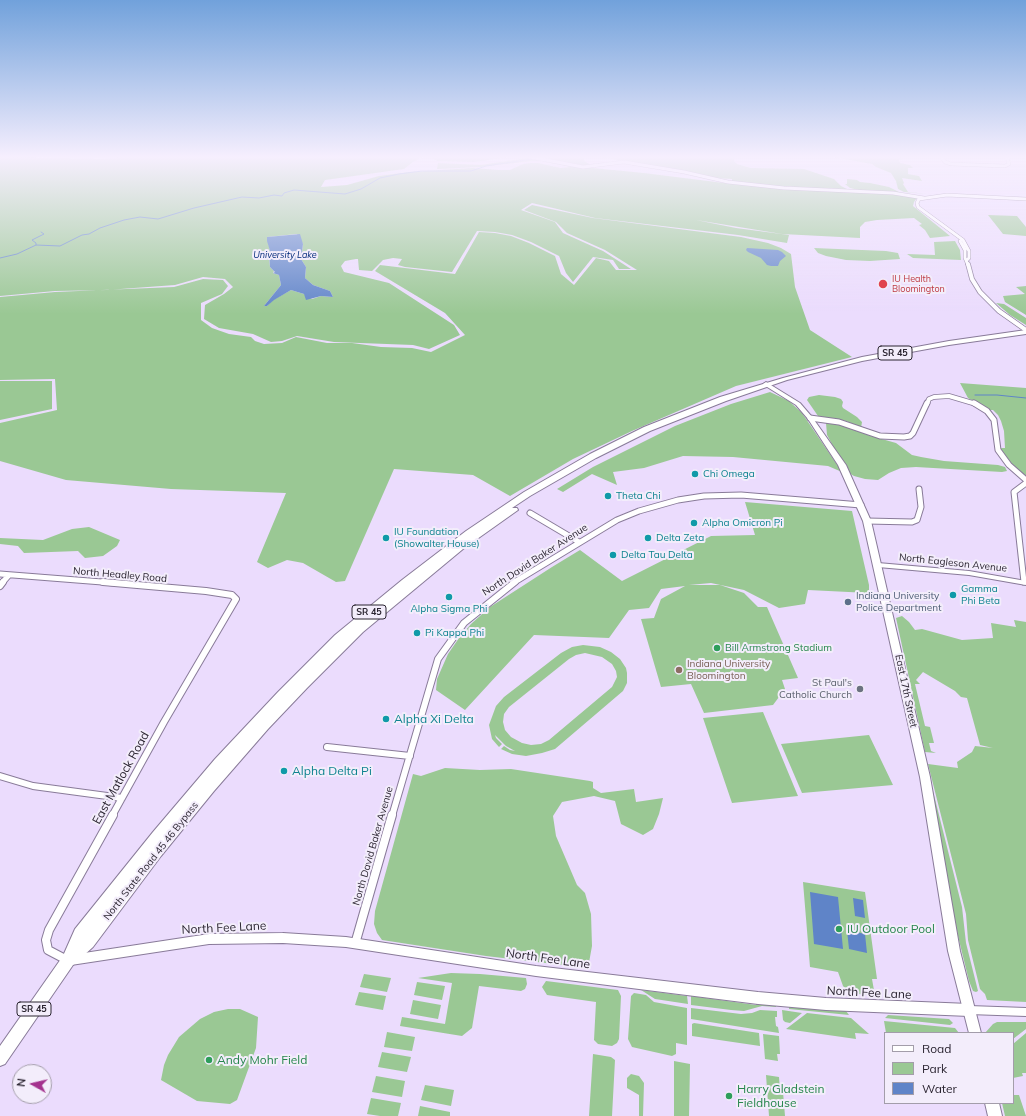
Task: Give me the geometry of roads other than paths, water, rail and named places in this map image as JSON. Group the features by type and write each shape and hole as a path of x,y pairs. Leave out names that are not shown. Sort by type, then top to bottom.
{"highway":[{"name":"SR 45","path":"769,386 821,369 874,357 948,343 1026,331"},
{"name":"North State Road 45 46 Bypass","path":"68,960 88,942 148,863 210,787 264,726 308,680 360,629 412,585 516,504 645,436 716,406 769,386 890,357 1026,336"},
{"name":"SR 45","path":"0,1059 68,960"}],"main road":[{"name":"East 17th Street","path":"769,386 798,404 810,418 842,465 867,521 878,564 925,777 954,952 974,1032"},
{"path":"992,1104 995,1116"}],"street":[{"path":"924,209 960,239 959,240 963,247 965,258 968,260 972,279 980,292 999,311 1026,331"},
{"path":"810,418 839,422 889,438 904,437 910,436 913,433 929,399 934,397 949,396 973,402 988,411 994,420 998,450 1009,465 1026,480"},
{"path":"1025,582 1014,492 1026,483"},
{"path":"867,521 912,522 916,520 921,507 919,489"},
{"name":"North David Baker Avenue","path":"355,944 410,756 424,698 436,666 449,643 464,623 484,605 511,585 617,520 639,511 678,500 702,496 741,495 861,505"},
{"path":"530,513 579,542"},
{"name":"North Eagleson Avenue","path":"878,564 969,573 1025,582"},
{"name":"North Headley Road","path":"0,574 206,591 232,595 236,599"},
{"path":"0,586 10,575"},
{"name":"East Matlock Road","path":"68,960 60,958 50,952 46,945 47,934 122,798 236,599"},
{"path":"326,747 410,756"},
{"path":"0,776 33,786 122,798"},
{"name":"North Fee Lane","path":"68,960 209,939 283,938 355,944 536,971 758,998 834,1004 1026,1012"}],"water":[{"name":"University Lake","path":"300,234 303,244 301,259 306,267 305,278 313,285 330,291 333,297 321,296 306,300 304,294 291,290 267,306 264,306 281,285 279,275 273,273 275,272 270,267 270,251 267,237"},
{"path":"747,248 778,250 786,256 780,261 778,266 771,266 767,265 761,258 748,252 746,250"},
{"path":"810,892 838,897 843,949 814,944"},
{"path":"853,898 863,900 865,918 855,916"},
{"path":"847,930 865,934 867,953 849,949"}],"waterway":[{"path":"36,245 60,246 82,235 89,234 100,228 124,220 140,217 158,219 190,209"},
{"path":"36,245 36,243 32,240 44,234 41,232"},
{"path":"0,258 17,254 36,245"},
{"path":"975,395 997,395 1026,398"}],"place":[{"name":"IU Health Bloomington","path":"883,284"},
{"name":"Chi Omega","path":"695,474"},
{"name":"Theta Chi","path":"608,496"},
{"name":"Alpha Omicron Pi","path":"694,523"},
{"name":"IU Foundation (Showalter House)","path":"386,538"},
{"name":"Delta Zeta","path":"648,538"},
{"name":"Delta Tau Delta","path":"613,555"},
{"name":"Gamma Phi Beta","path":"953,595"},
{"name":"Alpha Sigma Phi","path":"449,597"},
{"name":"Indiana University Police Department","path":"848,602"},
{"name":"Pi Kappa Phi","path":"417,633"},
{"name":"Bill Armstrong Stadium","path":"717,648"},
{"name":"Indiana University Bloomington","path":"679,670"},
{"name":"St Paul's Catholic Church","path":"860,689"},
{"name":"Alpha Xi Delta","path":"386,719"},
{"name":"Alpha Delta Pi","path":"284,771"},
{"name":"IU Outdoor Pool","path":"839,929"},
{"name":"Andy Mohr Field","path":"209,1060"},
{"name":"Harry Gladstein Fieldhouse","path":"729,1096"}]}
